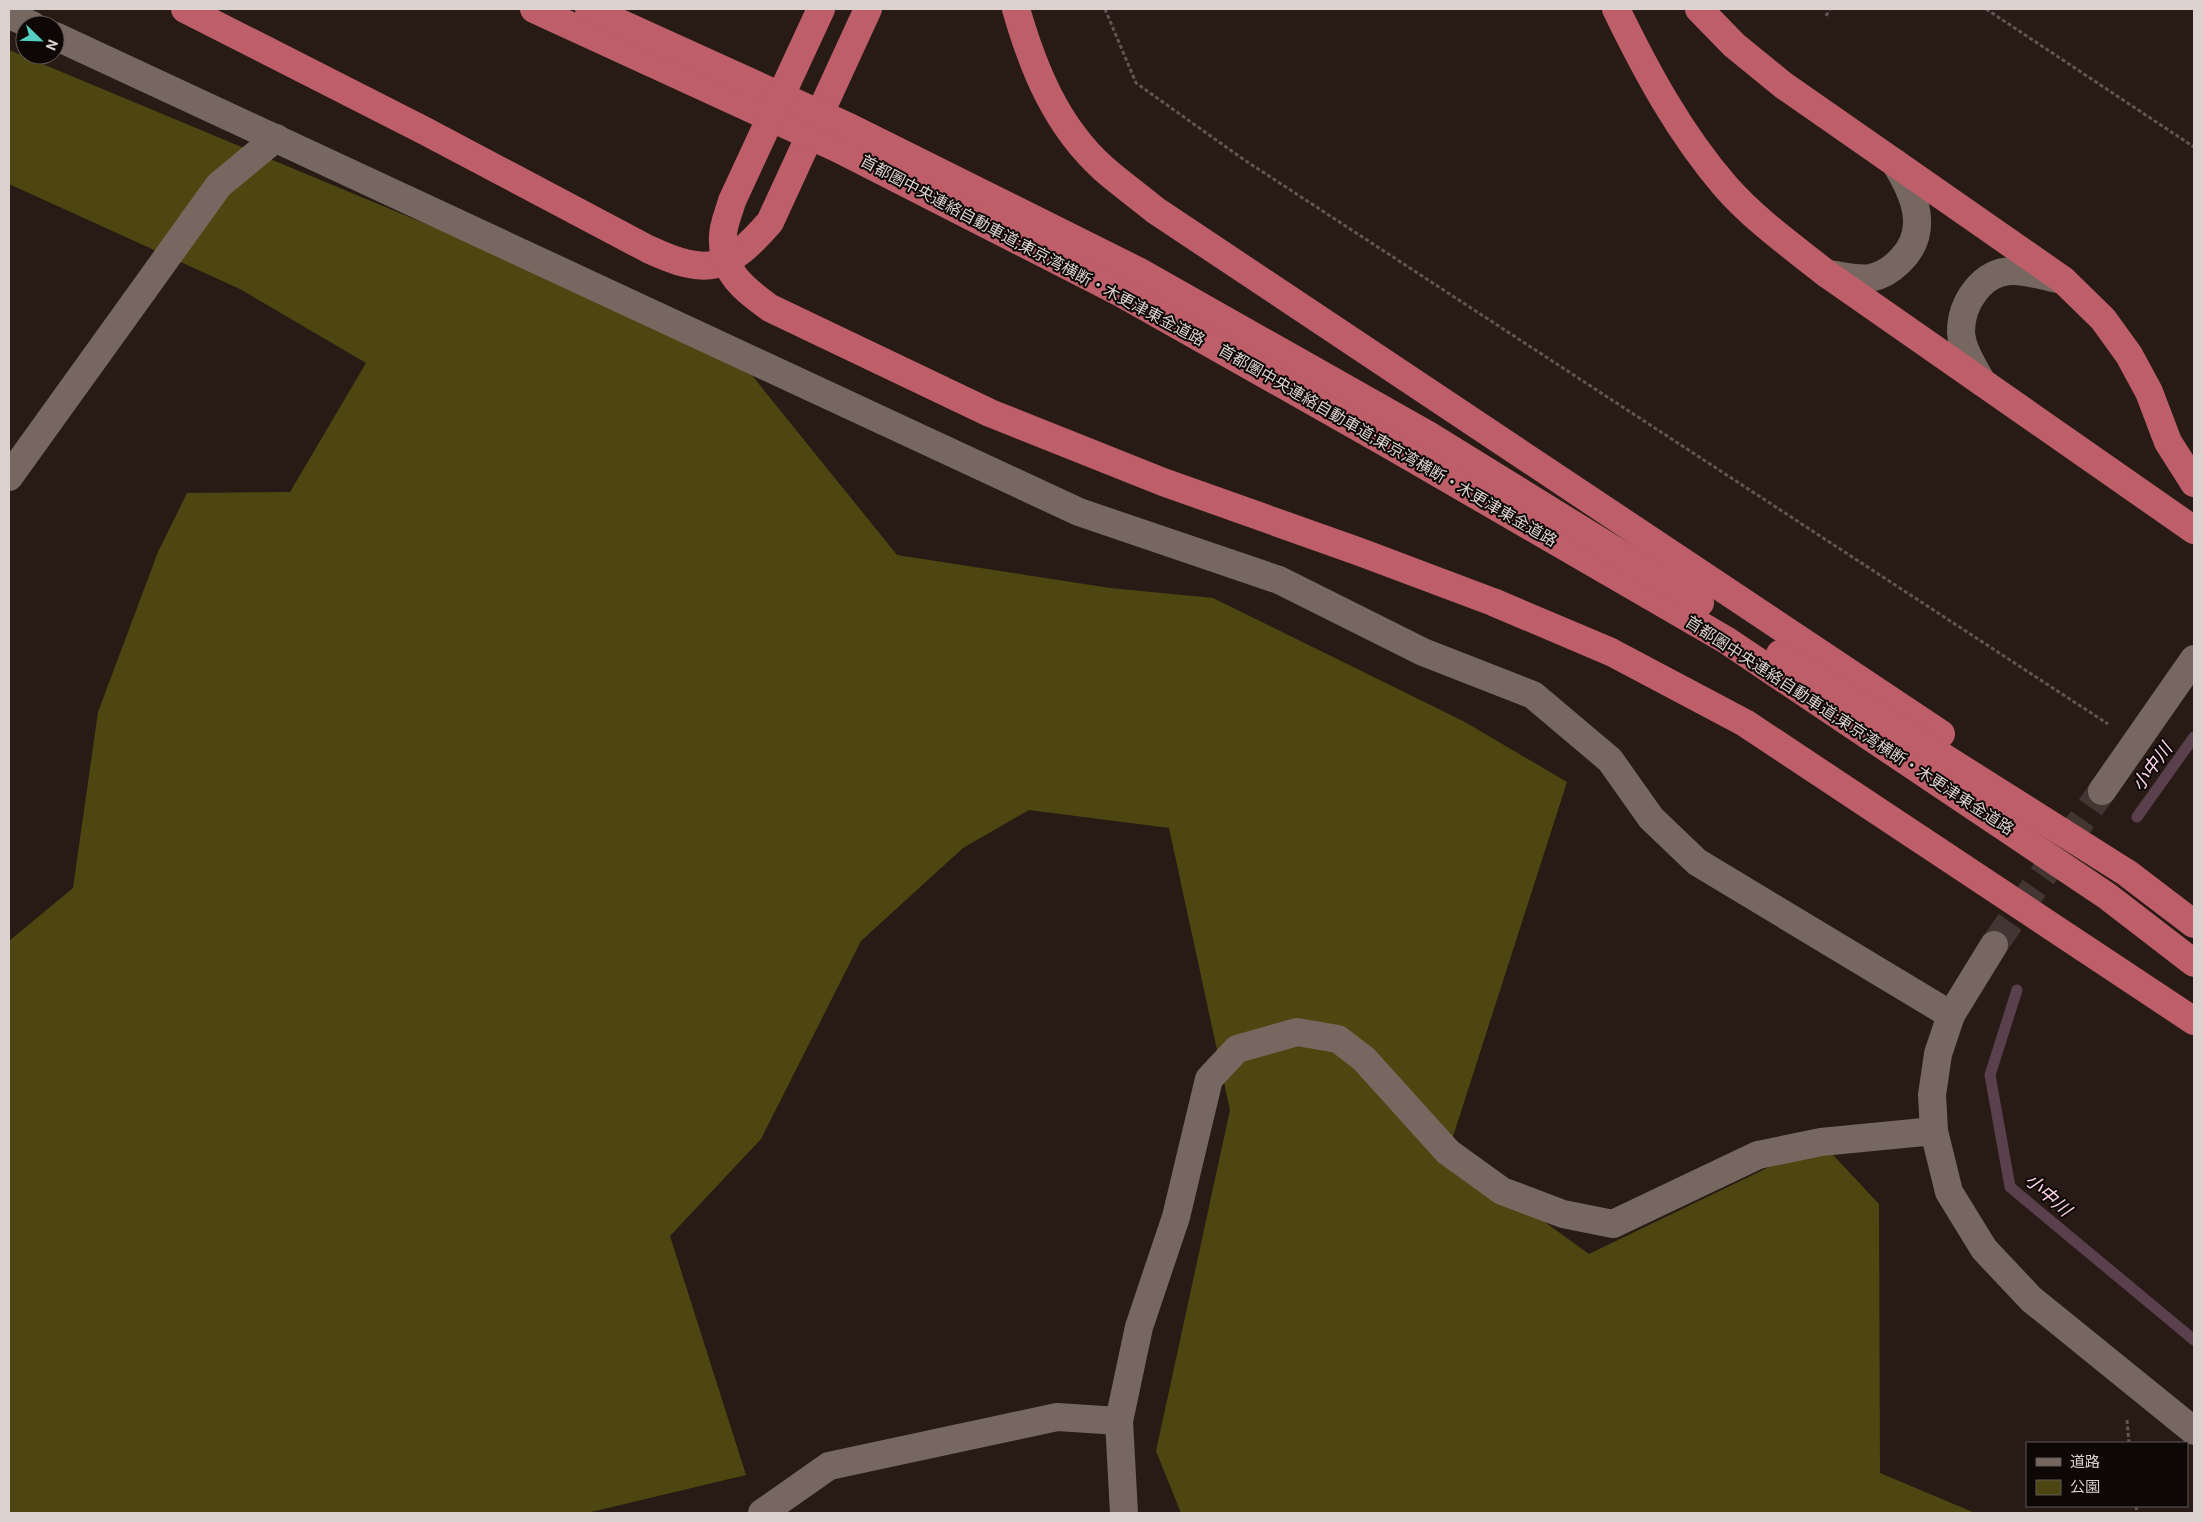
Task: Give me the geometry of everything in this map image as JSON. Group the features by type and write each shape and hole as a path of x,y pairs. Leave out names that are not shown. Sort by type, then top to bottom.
{"highway":[{"path":"185,9 425,131 648,249 676,262 703,266 725,263 748,247 770,222 865,15"},
{"name":"首都圏中央連絡自動車道;東京湾横断・木更津東金道路","path":"534,9 839,149 1121,293 1388,444 1726,640 2108,896 2194,963"},
{"name":"首都圏中央連絡自動車道;東京湾横断・木更津東金道路","path":"589,9 849,127 1155,281 1428,435 1735,625 2126,873 2194,924"},
{"path":"821,9 732,201 722,235 725,263 741,286 770,308 990,413 1163,482 1360,552 1493,602 1610,652 1745,723 2194,1022"},
{"path":"1016,9 1026,43 1045,92 1071,134 1103,168 1154,210 1946,737 2126,873"},
{"path":"1616,9 1648,72 1685,133 1727,187 1775,233 1827,274 2194,530"},
{"path":"1699,9 1734,45 1783,85 2063,280 2103,319 2129,354 2149,392 2168,442 2188,477 2194,483"}],"street":[{"path":"65,41 1079,512 1279,580 1423,652 1533,695 1610,760 1651,818 1697,862 1951,1016"},
{"path":"9,477 220,185 276,138"},
{"path":"1827,274 1870,278 1892,269 1906,255 1916,235 1917,213 1910,186 1894,163"},
{"path":"1982,382 1967,354 1961,333 1964,310 1975,290 1989,276 2013,271 2063,280"},
{"path":"2102,790 2194,660"},
{"path":"1994,945 1951,1016 1938,1054 1932,1095 1934,1131 1949,1192 1984,1249 2031,1299 2194,1430"},
{"path":"1124,1513 1119,1421 1139,1327 1176,1217 1209,1078 1237,1049 1297,1032 1338,1039 1364,1059 1448,1152 1502,1191 1563,1214 1613,1224 1758,1155 1821,1142 1934,1131"},
{"path":"762,1513 830,1466 1057,1417 1119,1421"}],"path":[{"path":"1105,9 1136,83 1252,164 2136,742"},
{"path":"1826,16 1830,9"},
{"path":"1986,9 2194,147"}],"green space":[{"path":"9,50 15,53 15,65 45,65 733,352 897,555 1110,588 1213,598 1465,722 1567,782 1448,1152 1589,1254 1821,1142 1879,1204 1880,1473 1975,1513 1181,1513 1156,1451 1230,1110 1169,828 1029,810 963,848 861,941 761,1139 670,1236 746,1475 587,1513 9,1513 9,941 73,888 98,712 158,552 187,493 290,492 366,363 240,289 9,184"}],"waterway":[{"name":"小中川","path":"2137,817 2194,737"},
{"name":"小中川","path":"2017,990 1990,1075 2010,1187 2194,1340"}],"tunnel":[{"path":"1994,945 2102,791"}]}
